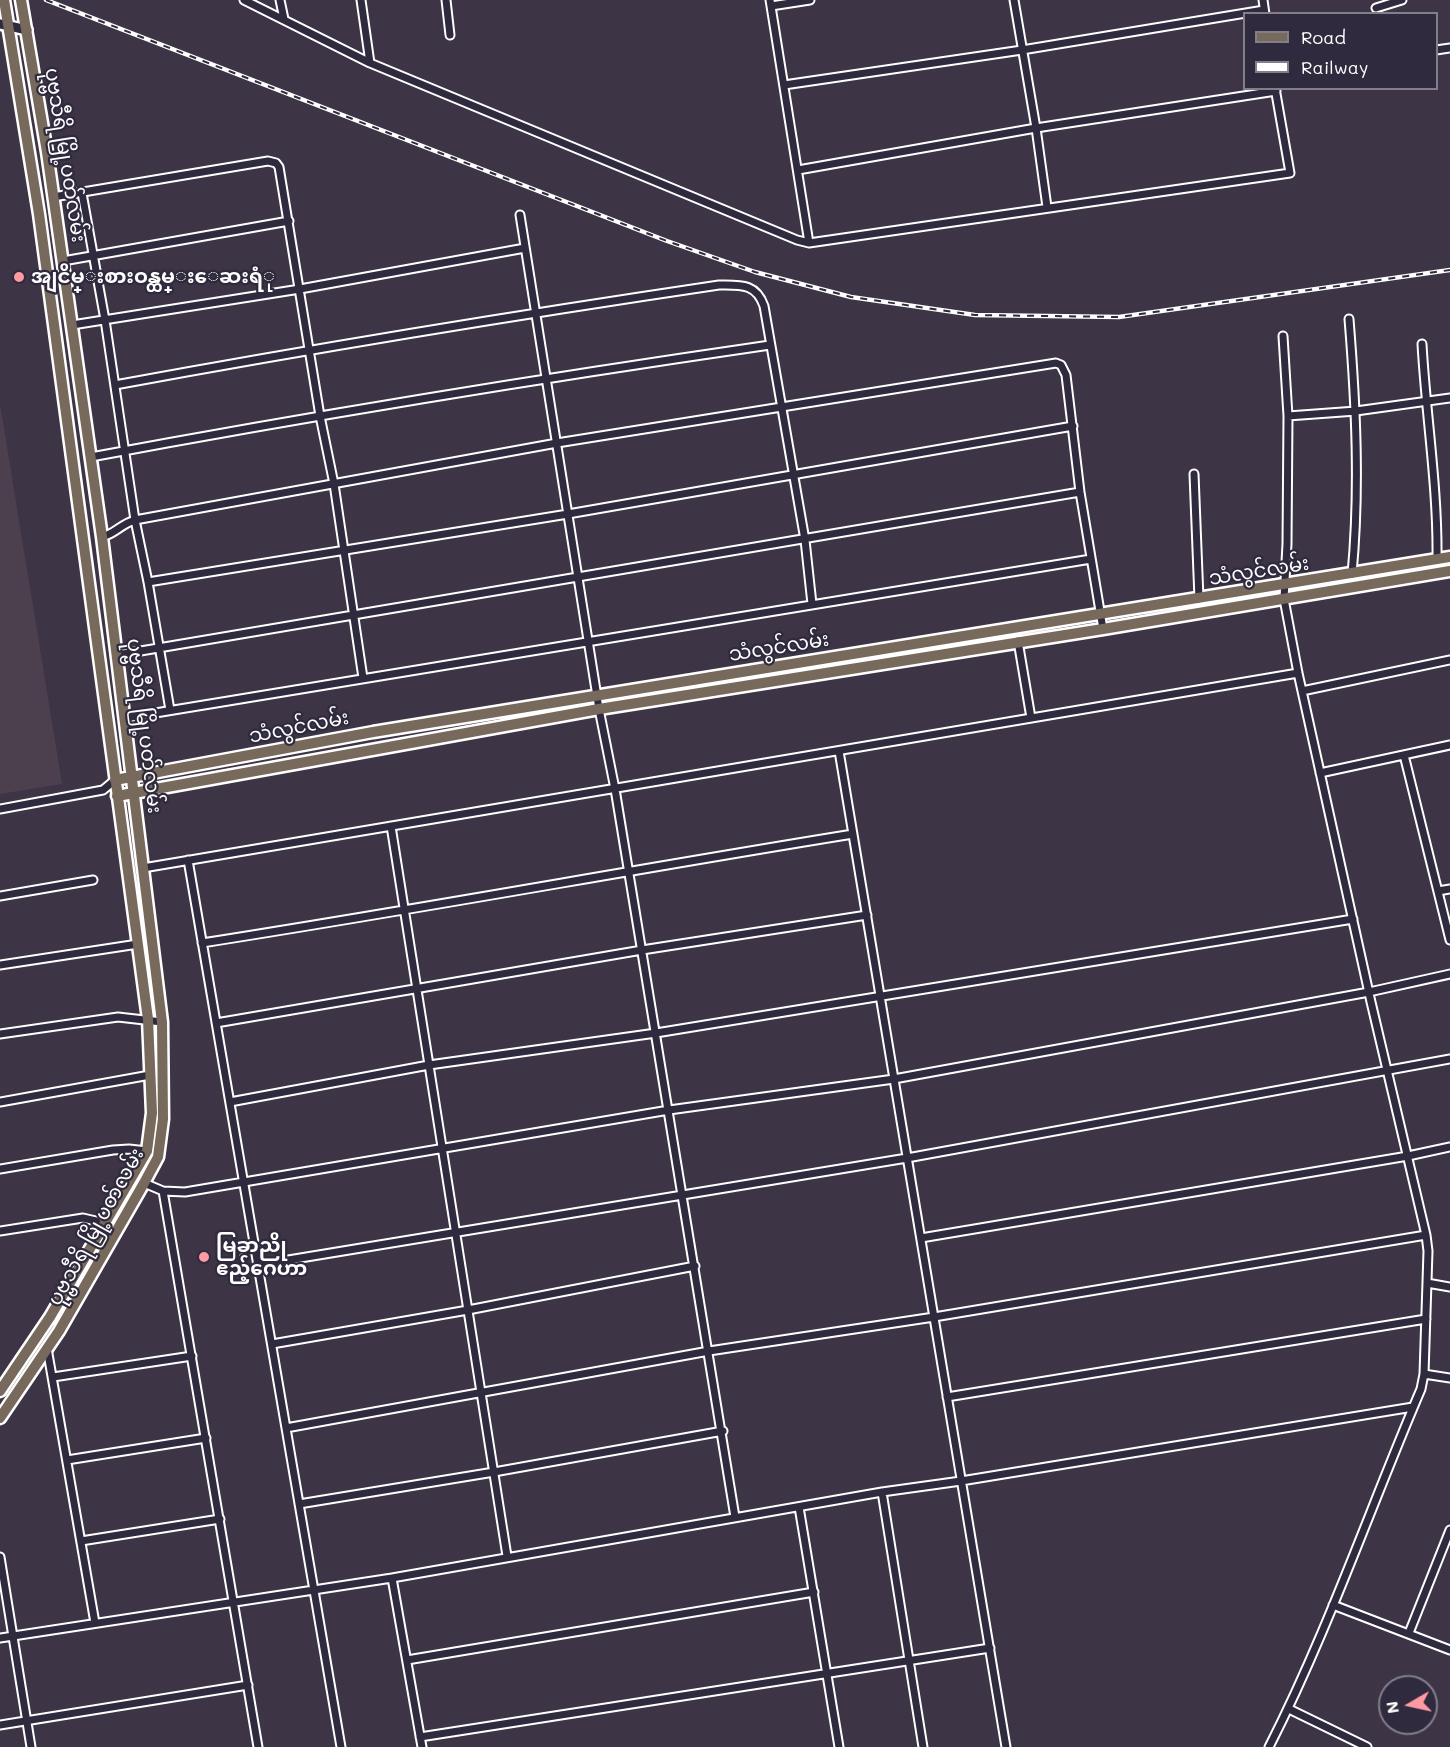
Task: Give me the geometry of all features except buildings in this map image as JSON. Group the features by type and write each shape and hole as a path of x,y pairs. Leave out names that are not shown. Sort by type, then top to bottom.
{"main road":[{"name":"ပုဗ္ဗသီရိ မြို့ပတ်လမ်း","path":"0,1391 45,1324 147,1151 152,1113 148,1019 39,214 4,25 4,0"},
{"name":"ပုဗ္ဗသီရိ မြို့ပတ်လမ်း","path":"0,1418 59,1331 144,1183 158,1157 163,1119 162,1022 125,718 63,261 21,0"},
{"path":"4,25 27,30"},
{"name":"သံလွင်လမ်း","path":"115,780 373,732 598,694 1101,615 1450,557"},
{"name":"သံလွင်လမ်း","path":"117,796 134,795 599,709 1450,571"},
{"path":"45,1324 59,1331"}],"street":[{"path":"244,0 370,63 809,243 1290,173 1276,90 1036,128 798,170"},
{"path":"280,0 284,19"},
{"path":"361,0 370,63"},
{"path":"446,0 450,35"},
{"path":"809,243 771,3 810,0"},
{"path":"1014,0 1047,207"},
{"path":"1263,0 1264,12"},
{"path":"1376,8 1402,0"},
{"path":"784,85 1243,15"},
{"path":"53,197 272,161 276,163 281,171 320,416 334,484 363,678"},
{"path":"82,193 105,320 135,520 170,710"},
{"path":"520,215 599,709 615,789 723,1431 735,1517"},
{"path":"63,261 289,221"},
{"path":"72,325 300,289 525,248"},
{"path":"115,385 310,349 536,312 719,285 734,285 756,290 761,296 805,540 812,604"},
{"path":"1349,319 1356,411 1356,531 1352,574"},
{"path":"1269,1747 1333,1605 1413,1407 1424,1374 1427,1282 1426,1235 1320,773 1284,599 1288,416 1283,336"},
{"path":"1422,344 1425,401 1434,463 1437,560"},
{"path":"91,457 546,378 770,345"},
{"path":"102,537 110,535 124,523 135,520 557,443 1056,363 1061,365 1065,375 1080,492 1103,629"},
{"path":"1288,416 1356,411 1450,398"},
{"path":"148,582 568,514 1073,426"},
{"path":"1194,474 1200,599"},
{"path":"117,655 1080,492"},
{"path":"125,718 1091,559"},
{"path":"1018,641 1031,718"},
{"path":"1302,691 1450,660"},
{"path":"143,868 1298,673"},
{"path":"1320,773 1450,746"},
{"path":"839,751 1006,1747"},
{"path":"1404,755 1450,940"},
{"path":"0,809 103,790 115,780"},
{"path":"103,790 117,796"},
{"path":"391,826 507,1556"},
{"path":"202,943 404,912 628,871 853,834"},
{"path":"188,860 315,1590 340,1747"},
{"path":"0,896 93,880"},
{"path":"1438,891 1450,889"},
{"path":"216,1023 642,950 867,915"},
{"path":"230,1102 429,1065 656,1033 1353,919"},
{"path":"0,965 138,944"},
{"path":"144,1183 163,1191 185,1191 669,1110 894,1079 1369,992 1450,974"},
{"path":"0,1034 118,1017 162,1022"},
{"path":"258,1265 907,1158 1450,1059"},
{"path":"0,1102 150,1075"},
{"path":"921,1239 1450,1147"},
{"path":"0,1168 113,1150 147,1151"},
{"path":"163,1191 258,1747"},
{"path":"0,1231 83,1218 96,1221 103,1228"},
{"path":"286,1428 709,1351 934,1317 1426,1235"},
{"path":"272,1344 468,1310 695,1266"},
{"path":"1427,1282 1450,1287"},
{"path":"947,1397 1426,1319"},
{"path":"47,1348 95,1623"},
{"path":"53,1377 192,1356"},
{"path":"1424,1374 1450,1378"},
{"path":"0,1638 392,1578 882,1492 1413,1407"},
{"path":"299,1504 723,1431"},
{"path":"67,1460 206,1438"},
{"path":"882,1492 923,1747"},
{"path":"800,1507 828,1672 838,1747"},
{"path":"81,1541 220,1519"},
{"path":"1409,1634 1450,1530"},
{"path":"0,1557 31,1747"},
{"path":"392,1578 422,1747"},
{"path":"407,1660 814,1592"},
{"path":"1333,1605 1450,1650"},
{"path":"420,1737 990,1648"},
{"path":"0,1725 248,1686"},
{"path":"1288,1709 1351,1744 1367,1747"}],"shaded area":[{"path":"0,404 62,784 0,794"}],"railway":[{"path":"46,0 667,241 755,272 851,297 975,315 1119,317 1450,270"}],"place":[{"name":"အျငိမ္းစားဝန္ထမ္းေဆးရံု","path":"19,277"},
{"name":"မြခွာညို ဧည့်ဂေဟာ","path":"204,1257"}]}
